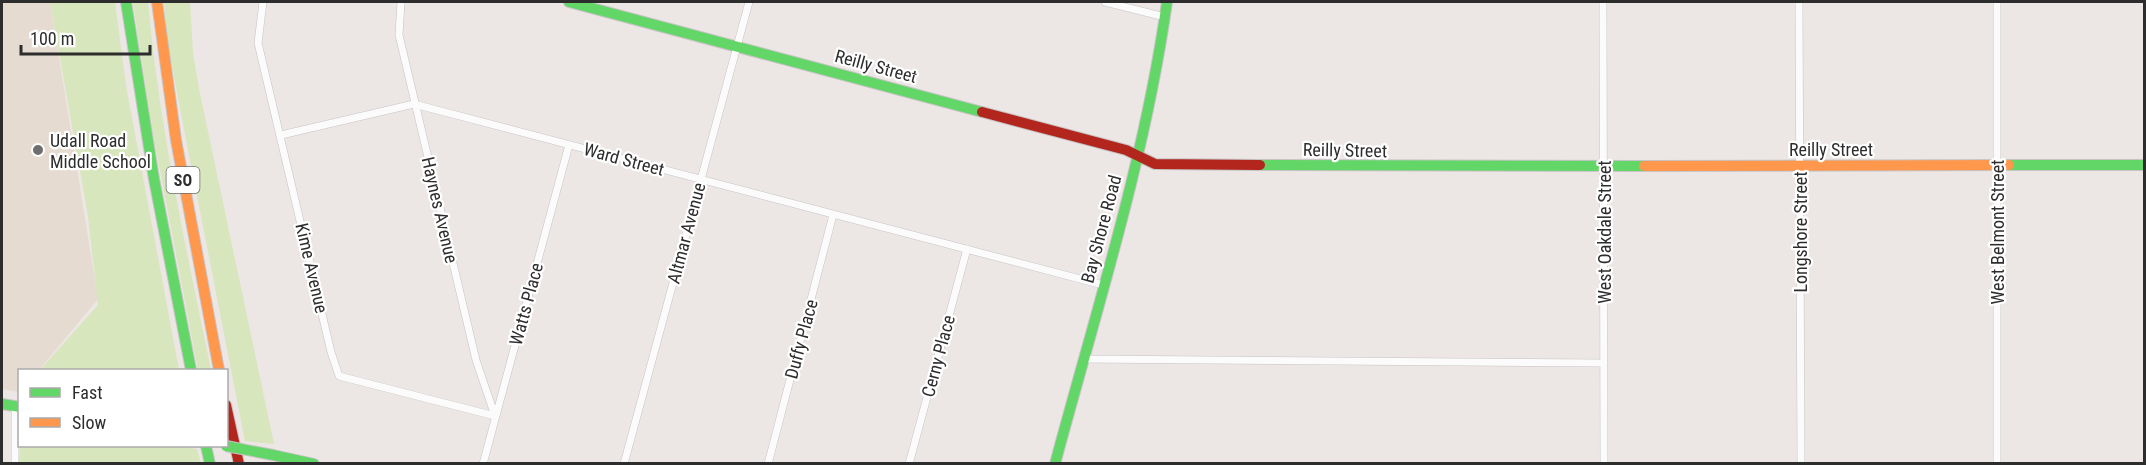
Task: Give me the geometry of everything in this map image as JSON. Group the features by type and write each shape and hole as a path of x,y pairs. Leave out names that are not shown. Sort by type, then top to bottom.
{"main road":[{"name":"SO","path":"126,2 158,200 191,369"},
{"name":"SO","path":"157,2 176,140 219,369"},
{"name":"Reilly Street","path":"569,2 1126,150 1155,164 2145,165"},
{"name":"Bay Shore Road","path":"1055,464 1137,157 1154,84 1167,2"},
{"path":"2,404 17,407"},
{"path":"228,414 239,464"},
{"path":"228,446 314,464"},
{"path":"206,447 210,464"}],"street":[{"name":"Kime Avenue","path":"263,2 258,44 331,352 339,376 495,416"},
{"name":"Haynes Avenue","path":"401,2 399,36 414,104 476,360 495,416"},
{"name":"Altmar Avenue","path":"624,464 749,2"},
{"path":"1105,2 1165,17"},
{"name":"West Oakdale Street","path":"1603,2 1604,464"},
{"name":"Longshore Street","path":"1799,2 1801,464"},
{"name":"West Belmont Street","path":"1997,2 1997,464"},
{"name":"Ward Street","path":"281,135 414,104 1103,285"},
{"name":"Watts Place","path":"483,464 569,145"},
{"name":"Duffy Place","path":"768,464 833,215"},
{"name":"Cerny Place","path":"909,464 967,249"},
{"path":"1083,359 1604,363"},
{"path":"15,464 17,407"}],"shaded area":[{"name":"Udall Road Middle School","path":"2,2 50,2 98,299 40,369 18,369 18,392 2,389"}],"green space":[{"path":"50,2 115,2 126,86 179,369 41,369 98,305 88,216"},
{"path":"133,2 148,2 166,141 211,369 198,369 152,128"},
{"path":"164,2 190,2 193,53 199,89 274,444 245,441 168,45"},
{"path":"20,447 185,447 197,449 201,463 19,463"}],"traffic: fast":[{"path":"126,2 154,179 191,369"},
{"path":"569,2 982,112"},
{"path":"1055,464 1133,177 1158,61 1167,2"},
{"path":"1260,165 1644,166"},
{"path":"2009,165 2144,165"},
{"path":"2,404 18,407"},
{"path":"228,446 273,455"},
{"path":"206,447 210,464"},
{"path":"273,455 314,464"}],"traffic: slow":[{"path":"157,2 176,140 219,369"},
{"path":"1644,166 2009,165"}],"traffic: jam":[{"path":"982,112 1126,150 1155,164 1260,165"},
{"path":"228,414 239,464"}],"place":[{"name":"Udall Road Middle School","path":"38,150"}]}
